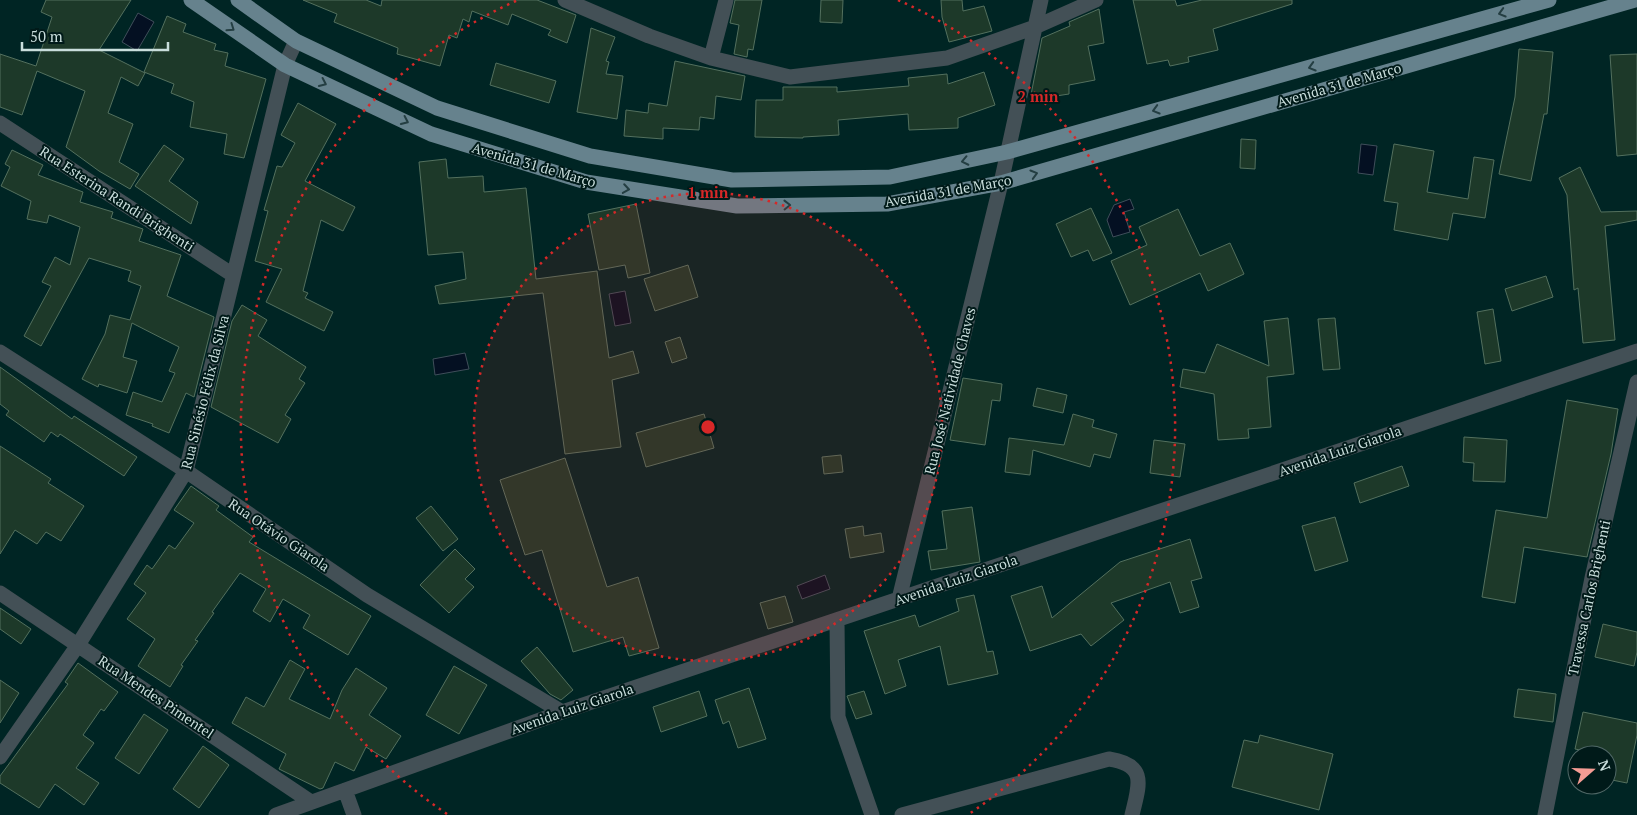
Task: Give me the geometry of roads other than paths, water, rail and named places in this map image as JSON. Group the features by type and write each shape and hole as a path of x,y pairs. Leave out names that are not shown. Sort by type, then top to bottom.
{"main road":[{"name":"Avenida 31 de Março","path":"191,0 285,65 431,134 586,182 736,206 887,204 1001,183 1635,0"},
{"name":"Avenida 31 de Março","path":"238,0 296,41 437,108 590,156 732,180 890,177 1007,152 1549,0"},
{"path":"1345,57 1355,80"},
{"path":"431,134 437,108"},
{"path":"732,180 736,206"}],"street":[{"path":"565,0 649,36 711,58 790,78 947,58 1035,27 1096,0"},
{"path":"711,58 726,0"},
{"name":"Rua José Natividade Chaves","path":"899,599 1001,183 1041,0"},
{"name":"Rua Sinésio Félix da Silva","path":"0,757 78,644 186,472 285,65 296,41"},
{"name":"Rua Esterina Randi Brighenti","path":"0,123 234,275"},
{"name":"Avenida Luiz Giarola","path":"276,815 562,712 1637,351"},
{"name":"Rua Otávio Giarola","path":"0,352 186,472 367,595 562,712"},
{"name":"Travessa Carlos Brighenti","path":"1545,815 1592,578 1637,382"},
{"name":"Rua Mendes Pimentel","path":"0,593 311,802"},
{"path":"837,620 838,717 872,815"},
{"path":"902,815 1109,759 1124,761 1138,775 1138,789 1132,815"},
{"path":"345,790 354,815"}],"water":[{"path":"138,13 154,22 137,51 122,42"},
{"path":"1361,144 1377,146 1373,175 1358,173"},
{"path":"1130,199 1134,209 1124,212 1130,232 1113,237 1107,220 1114,205"},
{"path":"625,291 631,323 615,326 609,294"},
{"path":"465,353 469,369 435,375 433,359"},
{"path":"825,575 830,589 802,599 797,586"}]}
